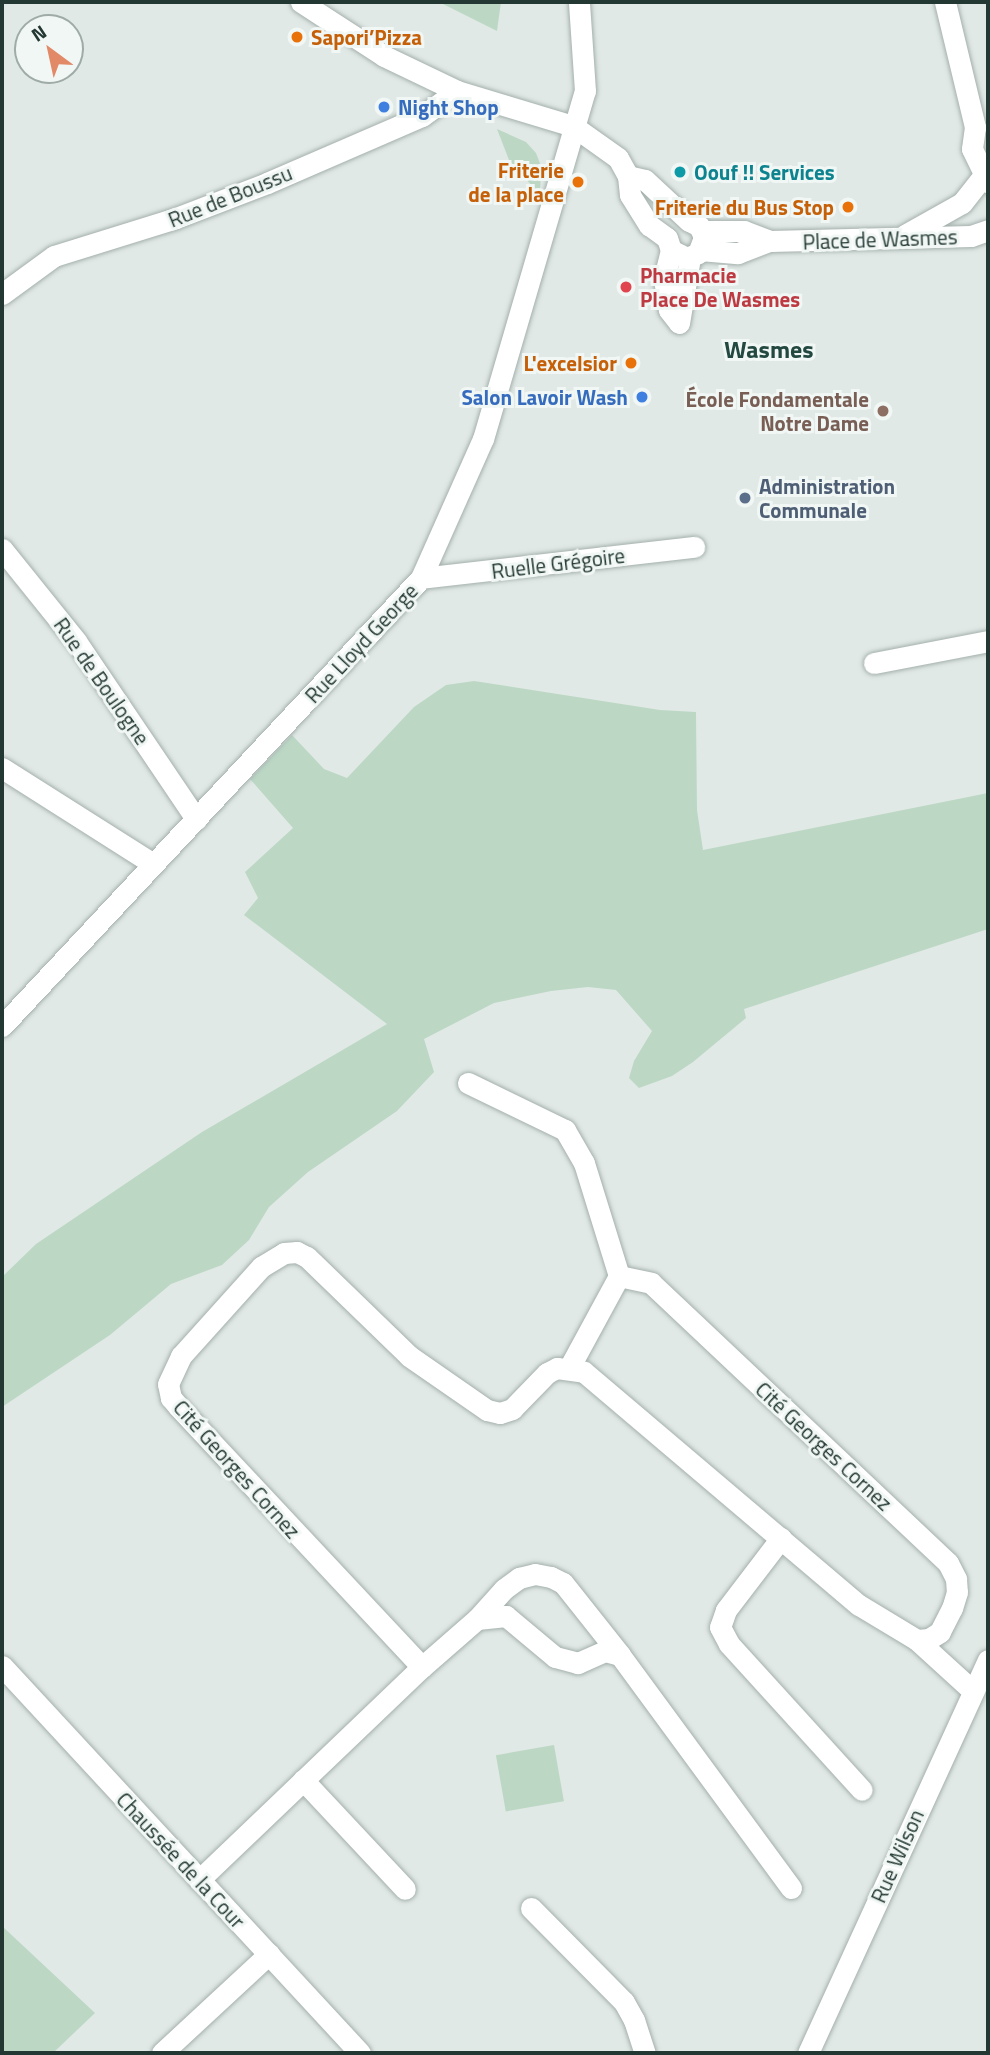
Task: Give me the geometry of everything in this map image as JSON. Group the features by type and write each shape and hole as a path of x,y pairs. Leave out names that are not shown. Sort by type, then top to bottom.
{"street":[{"path":"300,2 384,56 457,91 573,126 618,158 628,176 630,195 649,225 686,241"},
{"name":"Rue Lloyd George","path":"2,1026 421,579 483,439 585,91 586,74 579,2"},
{"path":"900,238 962,203 987,175 972,149 981,132 945,2"},
{"name":"Rue de Boussu","path":"2,294 54,257 176,218 267,183 422,116 457,91"},
{"path":"628,176 645,180 686,241"},
{"name":"Place de Wasmes","path":"686,241 744,231 770,241 971,236 988,230"},
{"name":"Ruelle Grégoire","path":"421,579 694,547"},
{"name":"Rue de Boulogne","path":"2,549 76,641 196,819"},
{"path":"874,663 988,641"},
{"path":"2,768 153,864"},
{"path":"468,1083 565,1130 584,1163 619,1276 569,1367 584,1372 593,1379 859,1605 917,1640 973,1691"},
{"name":"Cité Georges Cornez","path":"422,1667 171,1398 168,1384 172,1371 181,1356 261,1267 272,1259 296,1252 307,1257 409,1356 487,1410 500,1413 512,1409 547,1373 557,1368 569,1367"},
{"name":"Cité Georges Cornez","path":"619,1276 651,1283 948,1563 957,1579 957,1592 952,1608 940,1632 929,1639 917,1640"},
{"path":"781,1538 726,1610 720,1627 729,1644 862,1790"},
{"path":"199,1880 422,1667 478,1619 504,1589 519,1578 535,1574 563,1583 620,1655 791,1888"},
{"path":"478,1619 506,1615 555,1657 578,1663 605,1651 620,1655"},
{"name":"Rue Wilson","path":"808,2053 988,1660"},
{"name":"Chaussée de la Cour","path":"2,1666 360,2053"},
{"path":"303,1780 405,1889"},
{"path":"531,1908 624,2002 634,2020 645,2053"},
{"path":"162,2053 269,1954"}],"green space":[{"path":"439,2 501,2 497,31"},
{"path":"497,129 526,142 536,153 541,166 540,195 509,160"},
{"path":"474,681 660,710 696,712 697,810 703,850 988,793 988,929 744,1009 746,1018 693,1062 672,1076 639,1088 629,1078 634,1061 652,1031 616,990 588,987 551,991 494,1003 424,1039 434,1072 397,1111 308,1172 269,1207 249,1240 222,1265 171,1284 110,1335 2,1407 2,1277 36,1244 202,1132 387,1024 244,915 258,898 245,872 293,828 250,779 292,735 324,769 347,778 414,707 446,685"},
{"path":"554,1745 564,1801 506,1811 496,1755"},
{"path":"2,1926 95,2013 53,2053 2,2053"}],"place":[{"name":"Sapori’Pizza","path":"297,37"},
{"name":"Night Shop","path":"384,107"},
{"name":"Oouf !! Services","path":"680,172"},
{"name":"Friterie de la place","path":"578,182"},
{"name":"Friterie du Bus Stop","path":"848,207"},
{"name":"Pharmacie Place De Wasmes","path":"626,287"},
{"name":"L'excelsior","path":"631,363"},
{"name":"Salon Lavoir Wash","path":"642,397"},
{"name":"École Fondamentale Notre Dame","path":"883,411"},
{"name":"Administration Communale","path":"745,498"}],"district":[{"name":"Wasmes","path":"769,350"}]}
